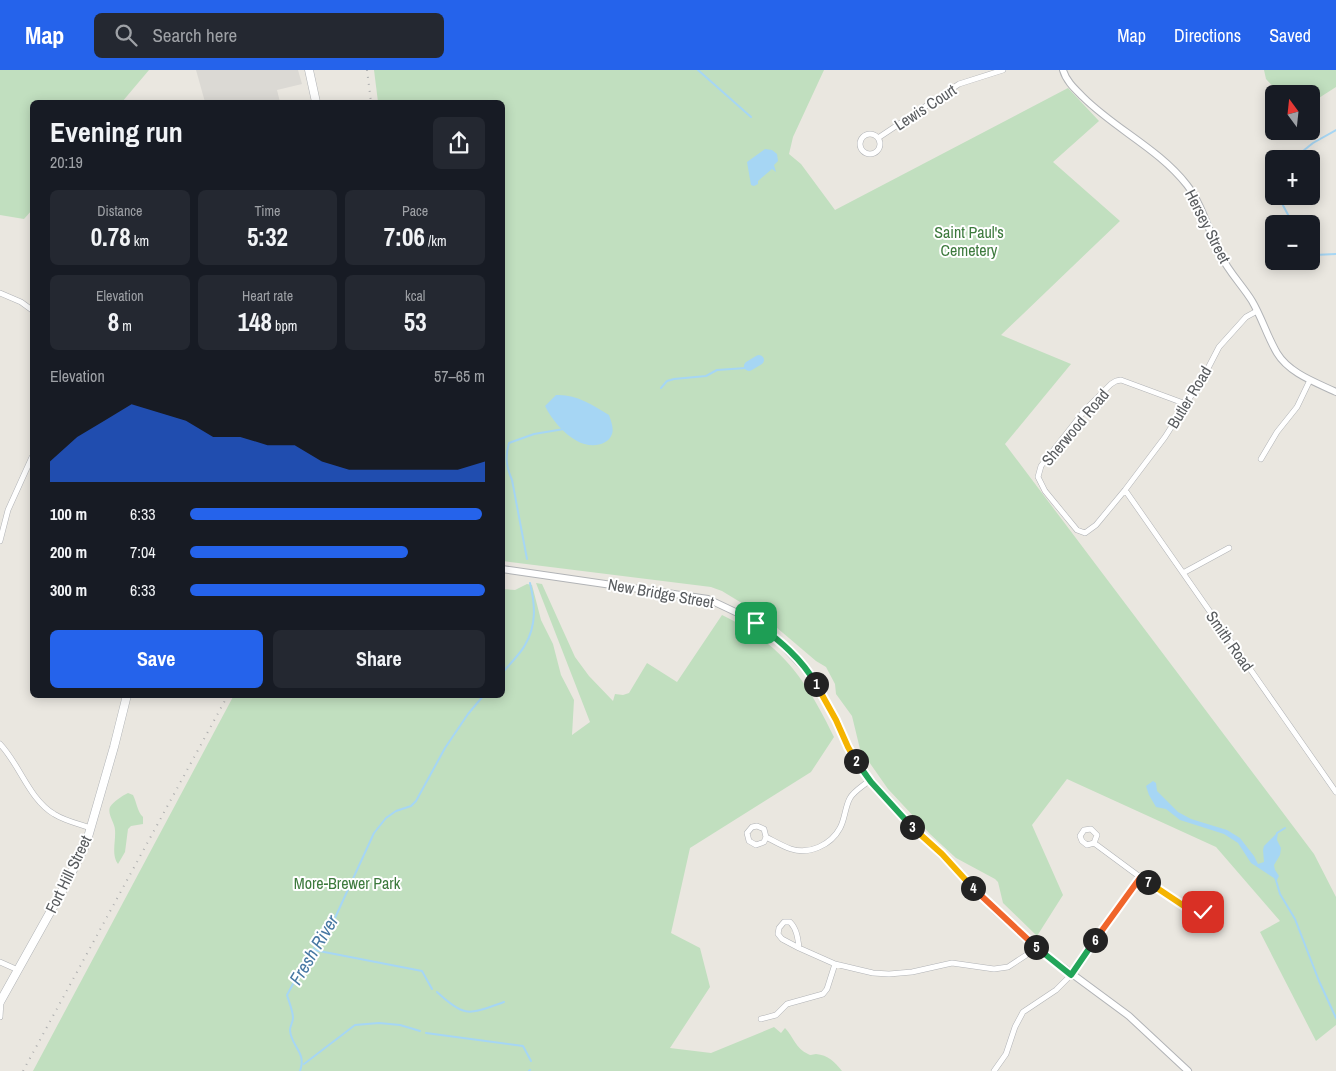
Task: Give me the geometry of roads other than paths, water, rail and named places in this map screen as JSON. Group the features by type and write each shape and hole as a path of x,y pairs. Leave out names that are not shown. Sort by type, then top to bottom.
{"main road":[{"path":"309,70 316,100"},
{"name":"Fort Hill Street","path":"0,1002 78,860 91,828 127,698"}],"street":[{"name":"Lewis Court","path":"878,138 960,84 1003,70"},
{"name":"Hersey Street","path":"1063,70 1069,83 1100,113 1164,161 1188,186 1202,210 1209,231 1221,255 1242,284 1257,310 1279,356 1292,369 1336,392"},
{"path":"0,293 21,302 30,309"},
{"name":"Butler Road","path":"1125,490 1186,404 1219,347 1246,317 1257,310"},
{"name":"Sherwood Road","path":"1125,490 1096,525 1086,533 1077,530 1045,491 1038,477 1041,466 1085,410 1116,381 1121,380 1186,404"},
{"path":"1260,459 1282,425 1297,407 1310,380"},
{"path":"0,541 8,510 30,461"},
{"name":"Smith Road","path":"1125,490 1336,792"},
{"path":"1183,573 1229,548"},
{"name":"New Bridge Street","path":"505,568 708,599 746,617 778,640 811,675 836,720 850,752 870,780 912,827 942,854 996,911 1037,948 1071,975 1130,1016 1188,1071"},
{"path":"0,744 34,794 49,811 91,828"},
{"path":"766,837 790,849 800,851 821,846 828,842 839,830 849,800 854,793 870,780"},
{"path":"1094,843 1140,878 1187,908"},
{"path":"994,1071 1006,1054 1015,1027 1023,1012 1056,990 1071,975 1140,878"},
{"path":"799,948 794,925 790,922 784,922 779,928 778,934 782,939 799,948 835,964 874,973 912,972 940,964 952,963 994,968 1008,967 1037,948"},
{"path":"0,962 18,970"},
{"path":"761,1019 776,1015 787,1004 823,994 827,990 835,964"},
{"name":"Fort Hill Street","path":"0,1002 0,1017"}],"water":[{"path":"765,149 772,150 777,154 778,161 774,165 776,172 772,169 758,181 758,184 751,185 747,162"},
{"path":"556,395 577,398 609,415 613,429 609,439 601,444 591,445 581,443 567,434 545,406"},
{"path":"1153,781 1156,783 1157,791 1178,812 1191,819 1227,830 1240,838 1258,864 1264,862 1264,846 1276,834 1281,848 1280,855 1274,865 1279,876 1277,880 1251,863 1238,843 1224,834 1180,820 1166,809 1156,807 1146,786"}],"waterway":[{"path":"698,70 751,117"},
{"path":"1304,150 1336,130"},
{"path":"1283,205 1288,215"},
{"path":"1320,255 1336,254"},
{"path":"749,366 759,360"},
{"path":"661,388 667,381 674,379 706,376 717,370 746,368"},
{"name":"Fresh River","path":"527,559 512,480 507,466 509,443 534,434 564,429"},
{"name":"Fresh River","path":"505,670 523,648 532,630 534,607 530,583"},
{"name":"Fresh River","path":"300,1071 302,1059 291,1036 290,1028 293,1015 287,995 306,960 334,920 374,833 386,818 396,811 411,806 416,801 445,748 481,698"},
{"path":"1276,839 1277,833 1285,828"},
{"path":"1275,877 1280,894 1295,919 1319,981 1336,1018"},
{"path":"314,950 422,971 432,989"},
{"path":"437,992 455,1007 468,1012 504,1002"},
{"path":"304,1064 355,1025 379,1023 400,1025 420,1031"},
{"path":"426,1033 523,1046 531,1061"}],"railway":[{"path":"367,70 371,100"},
{"path":"23,1071 226,698"}],"park label":[{"name":"Saint Paul's Cemetery","path":"969,241"},
{"name":"More-Brewer Park","path":"347,883"}]}
